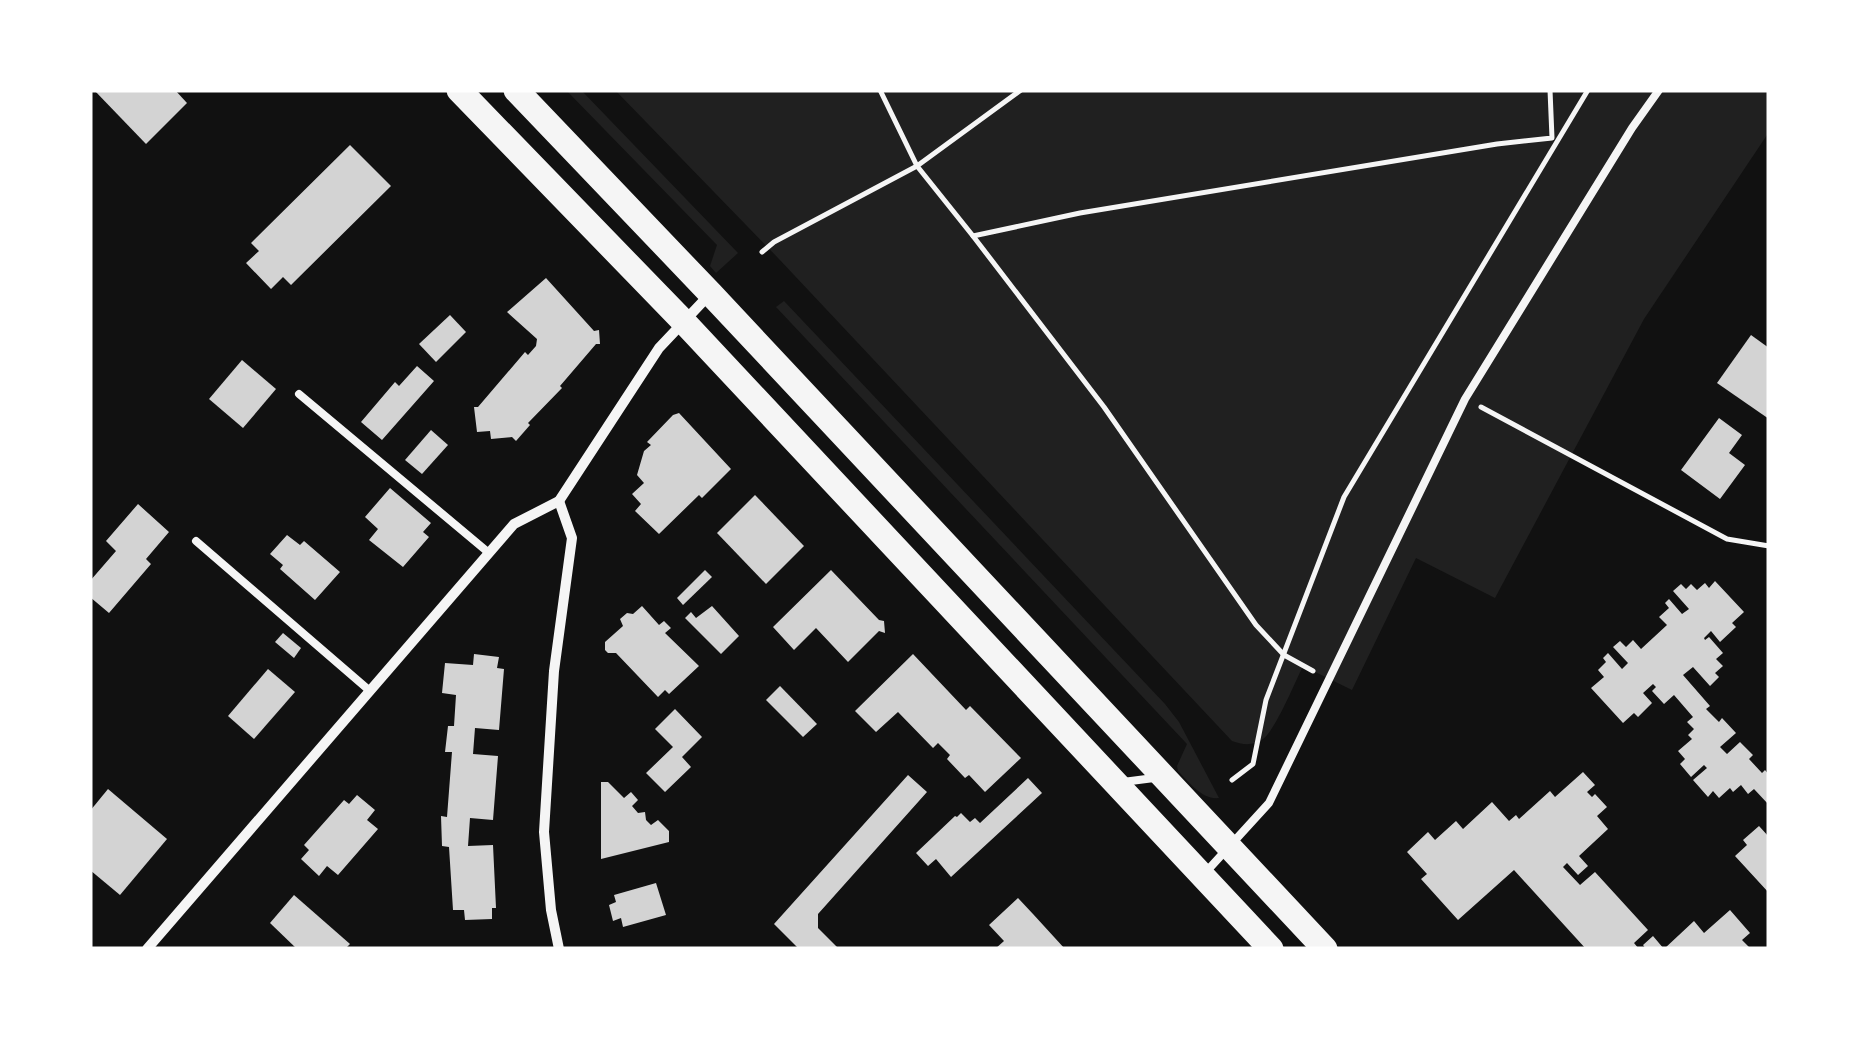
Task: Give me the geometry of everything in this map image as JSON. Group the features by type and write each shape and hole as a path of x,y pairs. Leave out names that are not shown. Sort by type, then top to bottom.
{"main road":[{"path":"459,90 683,321 1270,949"},
{"path":"516,90 1325,949"}],"street":[{"path":"147,949 514,524 559,501 658,348 711,294"},
{"path":"558,949 544,832 554,671 572,538 559,501"}],"lane":[{"path":"1202,876 1269,803 1465,399 1659,90"},
{"path":"299,394 490,553"},
{"path":"196,542 370,690"},
{"path":"1116,783 1164,776"}],"path":[{"path":"880,90 917,166 1104,407 1256,625 1284,655 1329,680"},
{"path":"762,252 917,166 1021,90"},
{"path":"974,236 1080,213 1552,138 1550,90"},
{"path":"1232,780 1253,764 1266,700 1344,496 1588,90"},
{"path":"1465,399 1727,539 1769,546"}],"shaded area":[{"path":"566,90 581,90 738,253 716,273 710,266 717,245"},
{"path":"615,90 1769,90 1769,132 1644,319 1495,598 1416,558 1352,690 1303,666 1268,734 1248,744 1232,741"},
{"path":"784,301 1165,704 1179,722 1219,798 1201,793 1178,771 1187,744 776,307"}],"building":[{"path":"94,90 175,90 187,103 146,144"},
{"path":"350,145 391,186 291,285 283,277 271,289 246,263 259,251 251,243"},
{"path":"546,278 594,331 599,330 600,344 596,344 516,441 512,437 491,439 490,431 477,432 474,407 525,352 528,355 536,346 537,339 507,312"},
{"path":"450,315 466,332 436,362 419,344"},
{"path":"1751,335 1769,348 1769,419 1717,383"},
{"path":"242,360 276,389 243,428 209,399"},
{"path":"417,366 434,381 382,440 361,422 395,382 399,386"},
{"path":"679,413 731,469 659,534 635,511 641,504 632,494 644,483 637,475 644,451 651,445 647,442"},
{"path":"1719,418 1742,435 1729,453 1745,465 1720,499 1681,470"},
{"path":"431,430 448,445 422,474 405,460"},
{"path":"390,488 431,523 423,532 429,537 403,567 369,540 378,529 365,517"},
{"path":"755,495 804,546 766,584 717,533"},
{"path":"138,504 169,532 146,559 151,564 109,613 90,597 90,581 116,551 106,541"},
{"path":"287,535 300,545 304,541 340,572 315,600 280,569 283,565 270,554"},
{"path":"705,570 712,577 683,605 677,598"},
{"path":"831,570 884,621 885,633 879,631 848,662 816,628 794,650 773,627"},
{"path":"1715,581 1744,612 1732,623 1736,627 1720,642 1711,631 1704,638 1709,637 1723,653 1716,659 1723,666 1715,673 1719,677 1710,686 1693,667 1683,675 1710,706 1706,709 1736,733 1720,747 1727,754 1740,742 1753,755 1749,759 1769,775 1769,805 1754,789 1748,794 1741,785 1733,792 1730,788 1719,798 1713,791 1708,797 1693,780 1707,768 1704,765 1691,777 1680,764 1685,759 1678,751 1692,739 1688,735 1694,729 1687,722 1693,717 1674,695 1664,704 1652,691 1656,687 1653,684 1643,693 1652,703 1638,717 1634,713 1623,723 1591,688 1604,677 1598,670 1608,653 1622,669 1628,663 1613,647 1620,641 1626,647 1633,640 1641,649 1667,625 1659,617 1669,608 1665,603 1669,599 1682,614 1689,609 1673,591 1681,584 1686,589 1691,584 1697,590 1705,583 1709,588"},
{"path":"642,606 659,625 664,621 671,628 665,633 699,666 669,694 665,690 658,697 616,653 605,650 605,642 623,626 620,619"},
{"path":"712,606 739,636 721,654 685,618 691,612 696,618"},
{"path":"283,633 301,648 294,658 275,642"},
{"path":"474,654 499,657 497,668 504,669 499,730 475,728 473,754 498,756 493,820 470,818 468,846 493,845 496,908 492,908 492,919 465,920 464,910 453,910 449,847 442,846 441,816 447,817 452,752 445,752 448,726 454,726 456,695 442,693 445,663 473,665"},
{"path":"913,654 966,710 970,706 1021,758 985,792 969,775 965,778 938,743 933,748 898,712 876,732 855,711"},
{"path":"268,669 295,692 254,739 228,716"},
{"path":"780,686 817,724 803,737 766,700"},
{"path":"675,709 702,737 682,757 691,767 665,792 646,773 673,747 655,729"},
{"path":"1583,772 1595,785 1587,792 1592,797 1595,794 1607,807 1597,816 1608,829 1579,856 1588,866 1578,875 1567,863 1563,867 1580,885 1595,872 1648,930 1634,943 1639,949 1586,949 1514,870 1458,920 1421,879 1427,874 1407,852 1428,832 1435,840 1456,821 1463,829 1492,802 1509,821 1516,815 1519,819 1550,791 1555,797"},
{"path":"908,775 927,792 818,914 818,928 839,949 799,949 774,924"},
{"path":"1028,778 1042,793 951,877 936,859 928,866 916,853 961,813 970,822 975,818 980,823"},
{"path":"601,782 608,782 624,798 631,792 638,800 632,806 638,813 645,812 651,825 658,820 669,831 669,842 601,859"},
{"path":"108,789 167,839 120,895 90,870 90,811"},
{"path":"357,795 375,810 367,820 378,829 338,875 327,866 319,876 301,859 309,850 304,845 344,800 349,804"},
{"path":"1759,826 1769,837 1769,893 1735,856 1747,845 1743,840"},
{"path":"656,883 666,915 623,927 621,918 613,921 609,905 616,902 614,895"},
{"path":"294,895 350,944 345,949 297,949 270,923"},
{"path":"1018,898 1065,949 995,949 1004,941 989,925"},
{"path":"1730,910 1750,933 1742,940 1751,949 1664,949 1694,921 1704,933"},
{"path":"1653,936 1664,949 1646,949 1643,945"}]}
